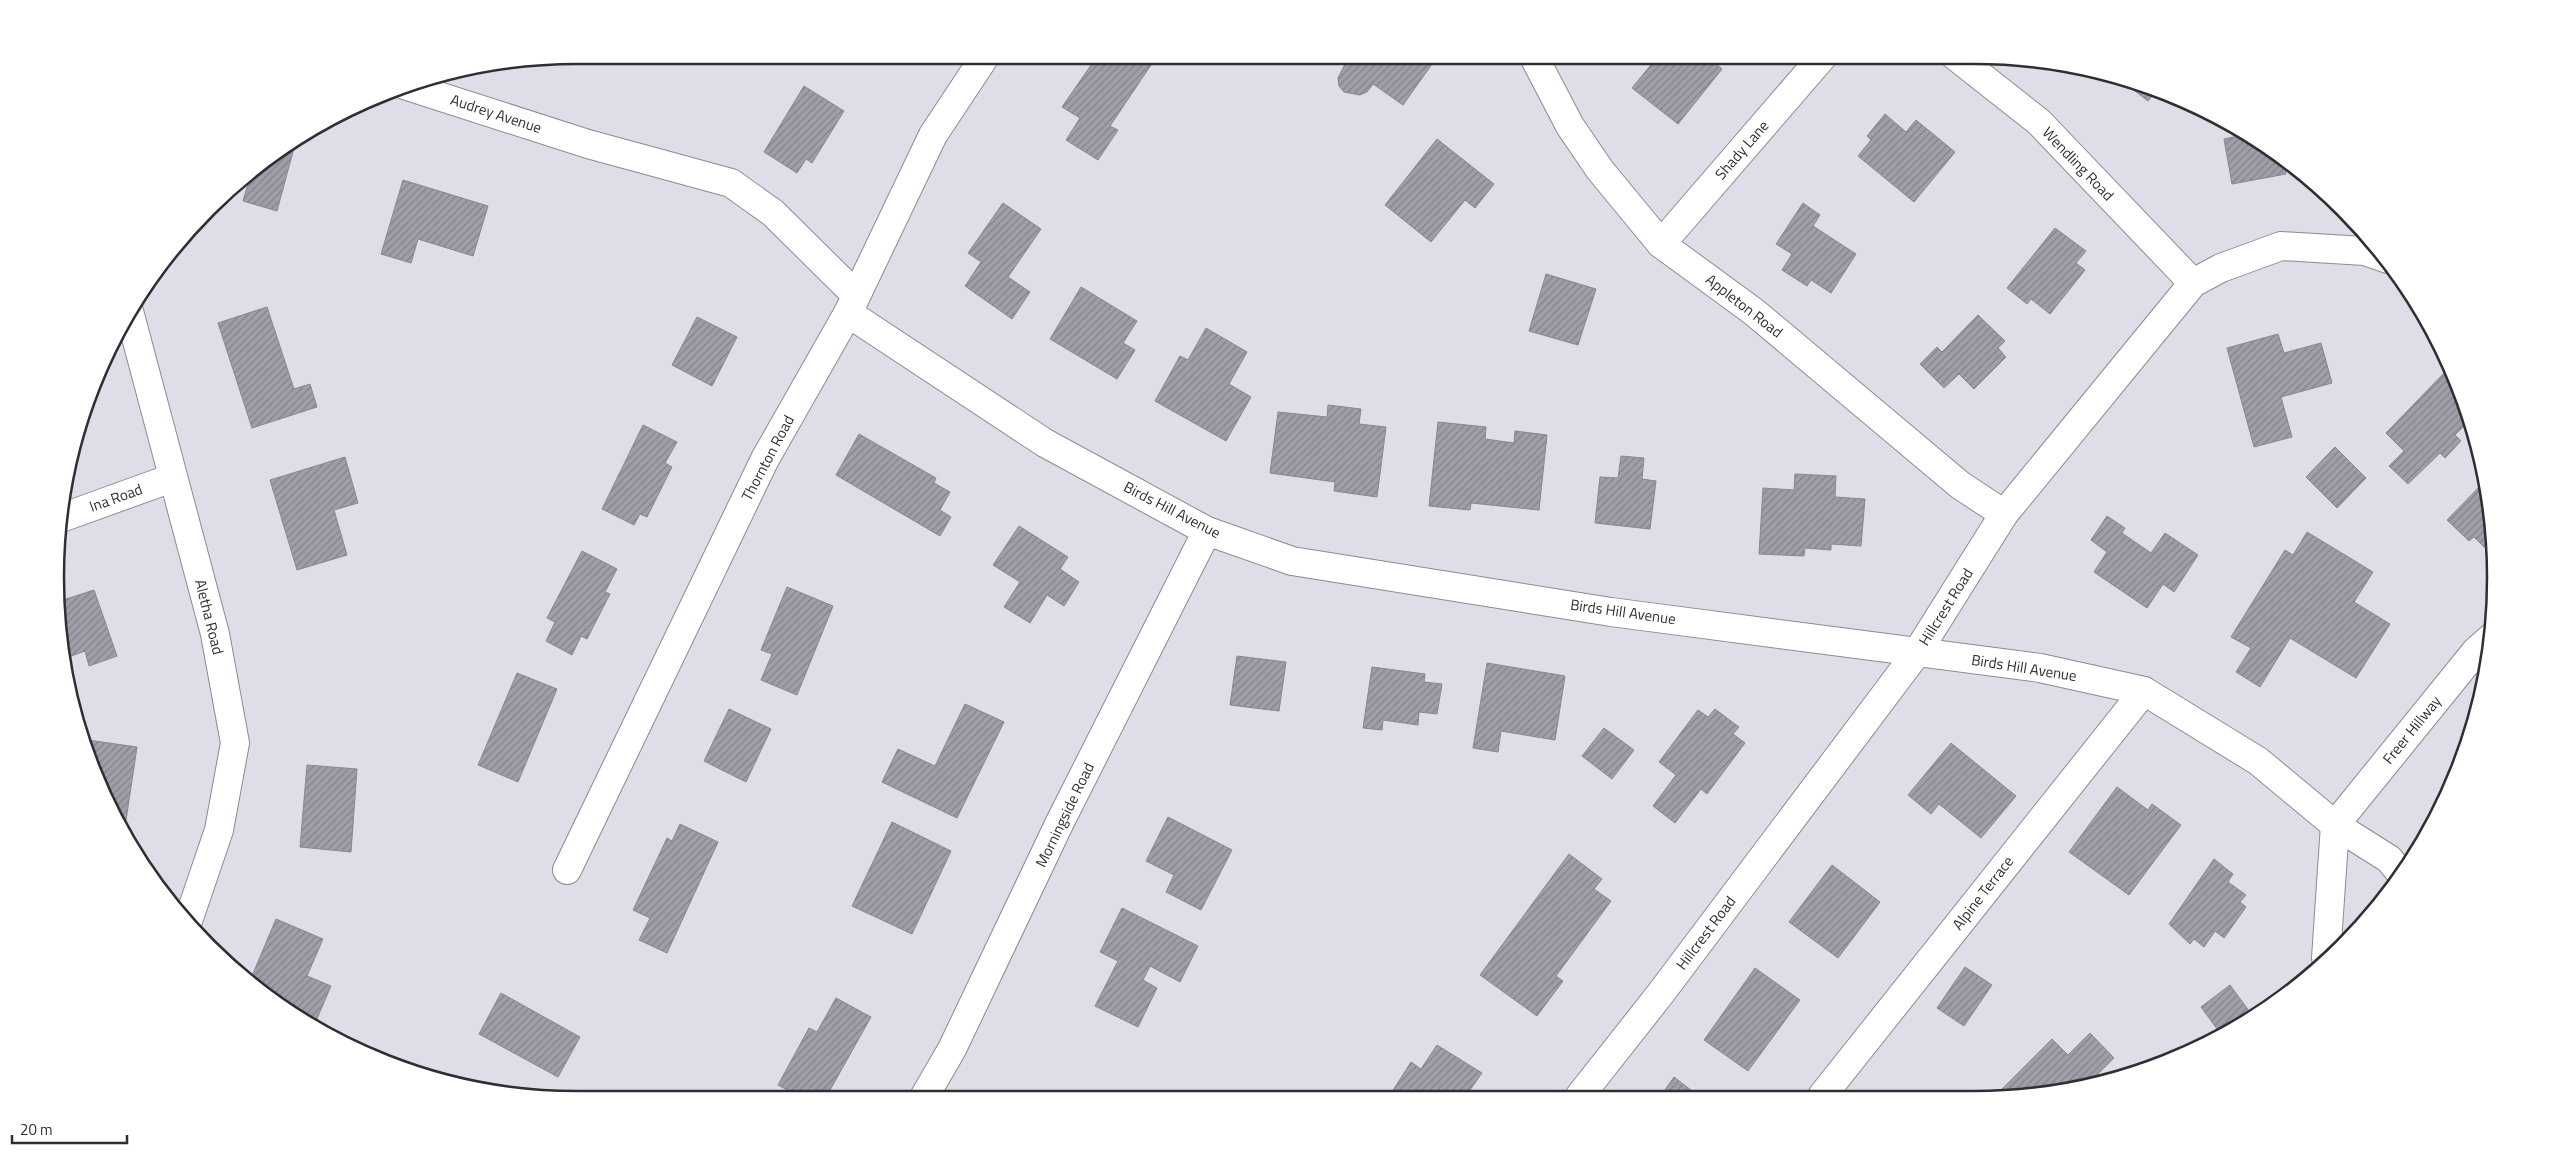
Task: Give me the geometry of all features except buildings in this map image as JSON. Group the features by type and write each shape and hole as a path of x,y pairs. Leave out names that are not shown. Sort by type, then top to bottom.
{"street":[{"name":"Thornton Road","path":"567,870 765,459 852,304 933,135 980,64"},
{"name":"Appleton Road","path":"1537,64 1570,126 1600,170 1661,244 1754,312 1960,485 2004,514"},
{"name":"Shady Lane","path":"1661,244 1816,64"},
{"name":"Wendling Road","path":"1965,64 2039,122 2193,283"},
{"name":"Audrey Avenue","path":"418,89 588,144 730,183 774,213 852,304"},
{"name":"Hillcrest Road","path":"1584,1091 1661,993 1918,652 2004,514 2193,283 2221,268 2281,246 2365,251 2372,253"},
{"name":"Birds Hill Avenue","path":"852,304 1045,443 1207,531 1292,560 1611,612 2040,668 2144,691 2258,761 2335,825 2389,860 2397,869"},
{"name":"Aletha Road","path":"132,323 215,634 235,743 219,830 190,915"},
{"name":"Ina Road","path":"68,516 172,478"},
{"name":"Morningside Road","path":"928,1091 952,1048 1056,831 1207,531"},
{"name":"Freer Hillway","path":"2335,825 2476,651 2483,645"},
{"name":"Alpine Terrace","path":"1826,1091 2144,691"},
{"path":"2326,951 2335,825"}]}
